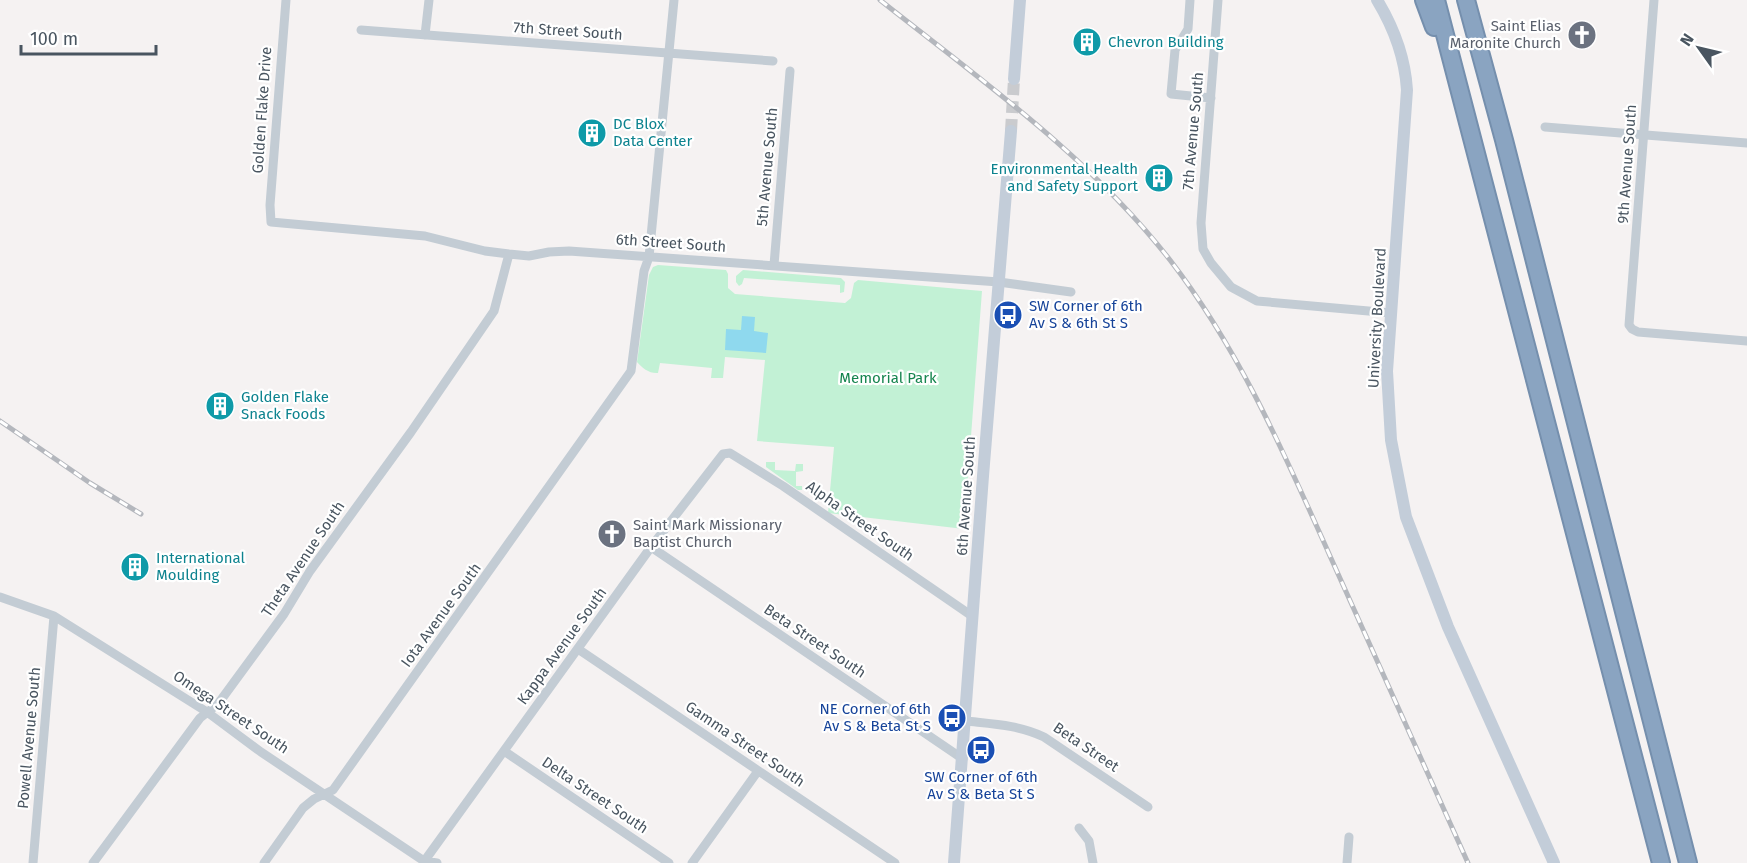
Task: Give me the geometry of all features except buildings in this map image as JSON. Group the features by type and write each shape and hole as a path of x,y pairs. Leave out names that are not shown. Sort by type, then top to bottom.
{"highway":[{"path":"1424,0 1466,114"},
{"path":"1436,0 1661,863"},
{"path":"1466,0 1504,140 1688,863"}],"main road":[{"path":"1014,79 1020,0"},
{"name":"University Boulevard","path":"1377,0 1398,43 1407,90 1387,371 1391,440 1406,517 1448,627 1554,863"},
{"name":"6th Avenue South","path":"954,863 1011,131"}],"street":[{"name":"Golden Flake Drive","path":"271,222 270,205 286,0"},
{"path":"425,35 429,0"},
{"path":"649,257 674,0"},
{"path":"1190,0 1188,29 1175,50 1171,94 1211,98"},
{"name":"7th Avenue South","path":"1218,0 1201,223 1203,249 1211,263 1231,287 1257,301 1391,313"},
{"name":"9th Avenue South","path":"1654,0 1629,325 1638,332 1747,341"},
{"name":"7th Street South","path":"361,30 773,61"},
{"name":"5th Avenue South","path":"774,265 790,71"},
{"path":"1545,127 1747,143"},
{"name":"6th Street South","path":"271,222 425,236 509,254 530,256 569,251 999,282 1071,292"},
{"name":"Theta Avenue South","path":"93,863 200,718 218,704 284,615 310,571 411,432 494,311 509,254"},
{"name":"Iota Avenue South","path":"264,863 303,808 314,799 333,790 631,371 644,271 649,257"},
{"name":"Alpha Street South","path":"730,453 783,486 972,616"},
{"name":"Kappa Avenue South","path":"424,862 651,547 723,454 730,453"},
{"name":"Beta Street South","path":"651,547 963,759"},
{"name":"Omega Street South","path":"0,597 54,616 207,712 261,752 424,862 437,863"},
{"name":"Powell Avenue South","path":"33,863 54,616"},
{"name":"Gamma Street South","path":"578,649 895,863"},
{"name":"Beta Street","path":"966,721 1013,726 1032,731 1148,807"},
{"name":"Delta Street South","path":"504,751 669,863"},
{"path":"692,863 758,771"},
{"path":"1079,828 1089,841 1093,863"},
{"path":"1347,863 1349,837"}],"green space":[{"name":"Memorial Park","path":"658,265 726,270 728,288 735,294 845,303 851,298 854,283 858,280 982,291 964,529 828,513 834,447 757,441 765,360 725,357 723,378 711,378 712,368 660,363 658,373 655,373 641,366 637,362 649,275 653,267"},
{"path":"743,270 841,278 845,282 844,292 840,293 840,285 744,278 739,286 736,276"},
{"path":"766,462 775,462 775,470 795,471 796,464 803,464 803,471 796,472 796,486 802,486 802,490 798,490 766,467"}],"water":[{"path":"742,316 755,317 754,331 768,333 766,353 725,350 726,329 741,330"}],"tunnel":[{"path":"1011,131 1014,79"}],"railway":[{"path":"880,0 995,90 1070,154 1139,223 1195,294 1218,329 1259,403 1313,517 1468,863"},
{"path":"0,421 90,483 141,514"}],"place":[{"name":"Saint Elias Maronite Church","path":"1582,35"},
{"name":"Chevron Building","path":"1087,42"},
{"name":"DC Blox Data Center","path":"592,133"},
{"name":"Environmental Health and Safety Support","path":"1159,178"},
{"name":"SW Corner of 6th Av S & 6th St S","path":"1008,315"},
{"name":"Golden Flake Snack Foods","path":"220,406"},
{"name":"Saint Mark Missionary Baptist Church","path":"612,534"},
{"name":"International Moulding","path":"135,567"},
{"name":"NE Corner of 6th Av S & Beta St S","path":"952,718"},
{"name":"SW Corner of 6th Av S & Beta St S","path":"981,750"}]}
